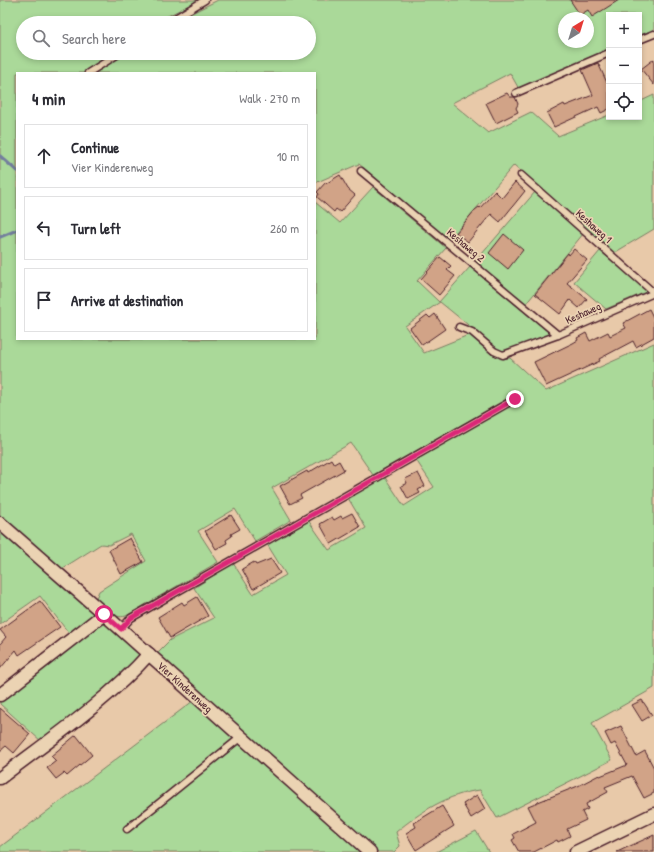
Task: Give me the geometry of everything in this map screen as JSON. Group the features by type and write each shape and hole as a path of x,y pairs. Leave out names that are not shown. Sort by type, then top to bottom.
{"street":[{"name":"Vier Kinderenweg","path":"0,523 370,852"},
{"path":"0,695 104,614"},
{"path":"0,778 134,671 149,654"},
{"path":"576,852 654,814"}],"lane":[{"path":"179,16 205,0"},
{"path":"642,39 654,34"},
{"path":"516,93 606,54"},
{"path":"90,72 109,60"},
{"name":"Keshaweg 2","path":"361,171 558,335"},
{"name":"Keshaweg 1","path":"521,175 654,293"},
{"name":"Keshaweg","path":"459,327 472,332 494,351 503,355 558,335 654,293"},
{"path":"121,629 131,618 515,399"},
{"path":"127,829 241,737"}],"green space":[{"path":"0,0 199,0 168,16 16,16 16,60 316,60 316,16 186,16 218,0 654,0 654,29 642,35 642,12 606,12 606,50 519,89 510,73 452,103 488,133 531,112 558,136 606,116 606,120 642,120 642,101 654,95 654,229 614,253 514,165 449,240 359,164 316,183 316,72 16,72 16,340 316,340 316,203 340,223 373,187 446,248 417,281 439,302 470,267 552,335 506,352 500,351 440,302 405,326 424,353 471,334 490,353 501,359 510,358 546,391 654,343 654,688 592,723 612,760 497,818 480,790 457,795 425,811 396,832 400,846 394,852 378,852 157,653 170,640 214,618 194,588 233,563 253,594 286,575 267,544 308,520 329,550 366,528 348,498 384,476 404,506 434,487 416,460 519,400 516,394 373,475 351,443 272,488 291,520 255,541 235,509 198,531 218,562 126,616 121,617 113,614 96,598 99,591 146,561 131,534 109,545 101,544 60,570 0,517"},
{"path":"535,192 583,234 525,305 475,262"},
{"path":"600,251 648,291 606,309 574,282"},
{"path":"0,532 94,613 93,619 71,636 40,596 0,624"},
{"path":"102,621 142,655 141,659 42,742 0,704 0,702"},
{"path":"193,701 361,852 0,852 0,847"},
{"path":"476,831 489,852 436,852"}],"building":[{"path":"570,0 619,0 594,16 594,12 589,12 588,10 585,12 578,12"},
{"path":"654,59 654,85 642,70 642,68"},
{"path":"598,63 606,80 606,110 601,113 598,107 554,127 547,113 564,104 565,106 593,95 582,70"},
{"path":"507,93 510,97 515,97 518,104 516,108 518,112 496,123 486,103"},
{"path":"340,175 348,189 355,195 340,212 336,209 334,212 317,197 319,194 317,192 326,182 327,183"},
{"path":"515,182 525,191 500,222 491,214 468,242 456,233 475,210 479,207 480,208 495,191 502,198"},
{"path":"504,234 523,250 508,269 489,253"},
{"path":"574,249 587,260 567,283 587,299 579,308 570,300 560,314 535,294 568,253 569,255"},
{"path":"440,257 451,266 447,270 455,276 439,295 421,279"},
{"path":"649,309 654,319 654,337 636,347 633,341 599,359 600,361 546,386 534,362 573,343 578,340 577,338 586,333 590,341 608,332 610,336 626,328 623,323"},
{"path":"435,314 445,329 422,345 410,328 427,315 430,318"},
{"path":"331,459 334,464 339,461 344,470 300,495 302,498 290,504 280,486 307,471 308,473"},
{"path":"418,473 425,486 418,490 420,493 408,499 401,486 407,483 405,479"},
{"path":"352,513 360,527 331,544 320,524 332,517 334,520"},
{"path":"231,515 240,529 231,534 232,536 226,540 227,543 216,549 205,531"},
{"path":"130,538 143,562 121,574 109,550"},
{"path":"271,559 280,573 253,589 242,569 254,562 256,565"},
{"path":"197,597 208,616 170,638 158,617 182,602 184,605"},
{"path":"40,601 60,627 19,655 16,650 0,669 0,644 6,637 0,630"},
{"path":"642,700 652,715 642,721 632,705"},
{"path":"0,708 30,734 14,753 6,746 0,751"},
{"path":"621,726 636,756 645,751 654,768 654,793 644,798 632,776 605,787 608,792 586,804 588,809 582,812 586,820 567,829 570,836 558,842 557,840 534,852 519,852 512,840 515,838 513,834 536,822 528,806 578,786 599,775 600,776 627,765 615,743 611,745 605,733"},
{"path":"76,735 92,755 67,776 64,773 56,779 47,768 56,761 51,756"},
{"path":"477,795 485,809 471,818 463,804"},
{"path":"442,806 454,826 416,850 406,833 416,827 414,823"},
{"path":"654,835 654,852 617,852"}],"waterway":[{"path":"0,156 16,170"},
{"path":"0,237 16,230"}],"route":[{"path":"104,614 121,629 131,618 515,399"}]}
